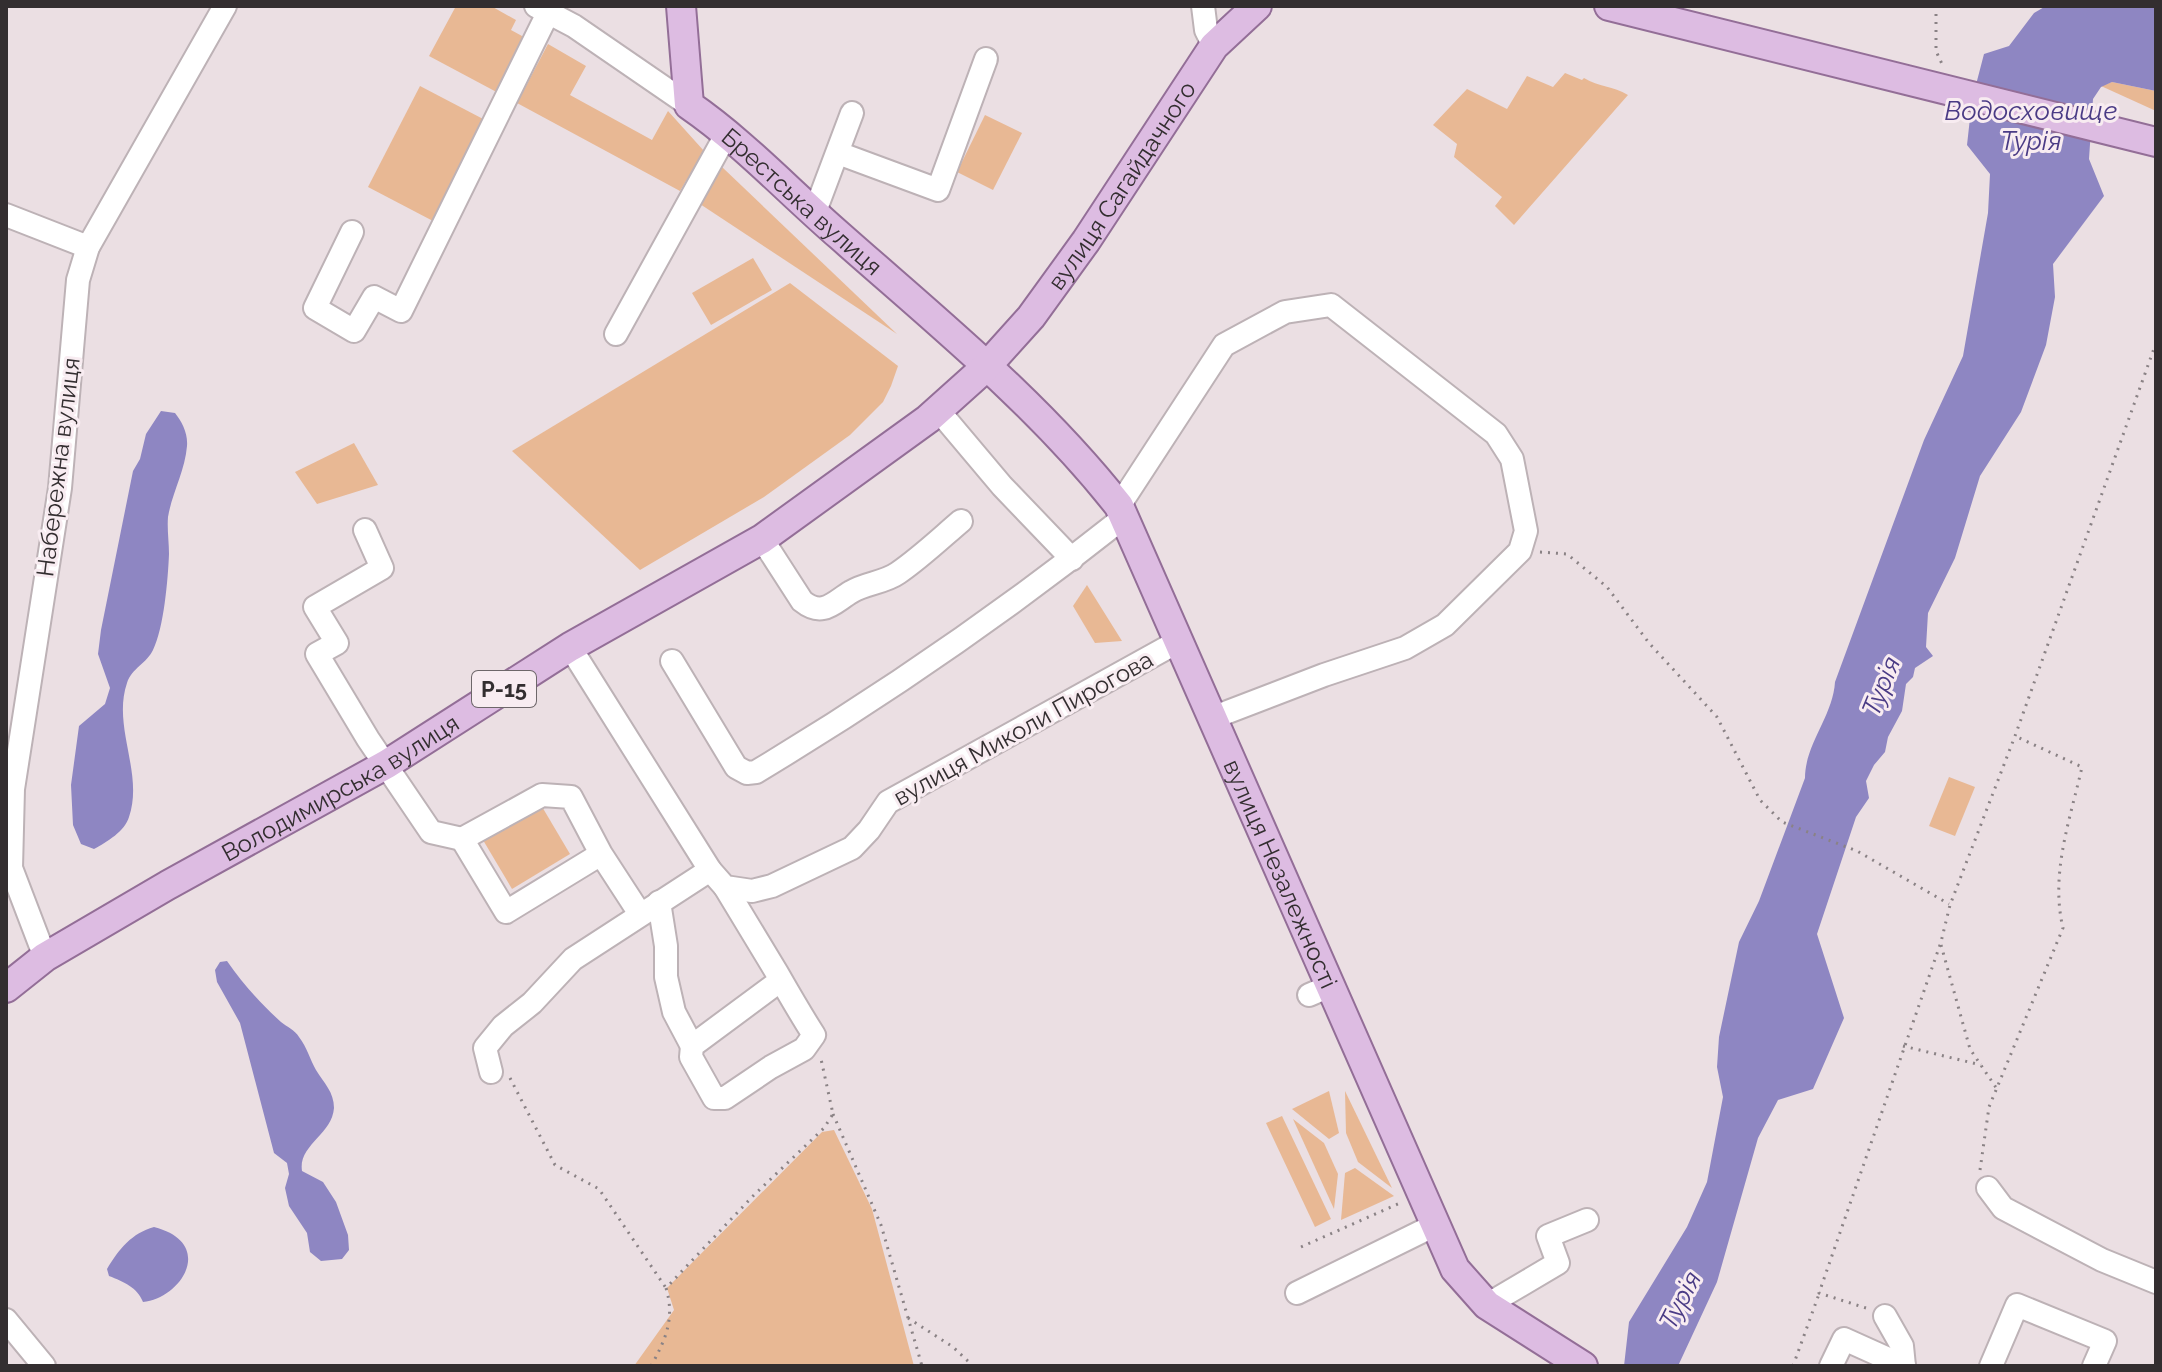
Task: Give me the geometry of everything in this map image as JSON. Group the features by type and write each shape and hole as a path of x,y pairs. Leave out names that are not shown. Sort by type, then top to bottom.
{"main road":[{"path":"681,6 689,105"},
{"name":"вулиця Сагайдачного","path":"986,367 1031,317 1086,241 1214,46 1257,6"},
{"path":"1609,6 2156,142"},
{"name":"Брестська вулиця","path":"689,105 727,133 986,367"},
{"name":"Володимирська вулиця","path":"6,988 45,957 387,764 570,647 762,539 938,410 986,367"},
{"name":"вулиця Незалежності","path":"986,367 1091,470 1121,512 1212,718 1320,990 1455,1269 1487,1305 1583,1366"}],"street":[{"path":"1203,6 1206,30 1214,46"},
{"name":"Набережна вулиця","path":"45,957 11,868 13,789 60,488 78,280 88,247 218,9"},
{"path":"352,232 315,308 354,331 374,297 401,311 542,9 574,26 689,105"},
{"path":"838,153 938,190 986,59"},
{"path":"814,214 852,113"},
{"path":"616,334 727,133"},
{"path":"6,215 88,247"},
{"path":"672,661 736,767 747,773 756,772 919,670 1072,559 1121,512 1224,345 1285,312 1331,305 1496,434 1512,459 1526,531 1520,551 1445,625 1405,648 1212,718"},
{"path":"938,410 1002,486 1072,559"},
{"path":"762,539 802,601 809,607 819,608 834,606 853,590 896,575 961,521"},
{"path":"365,530 382,568 315,607 337,643 317,654 368,739 431,832 462,839 542,795 571,797 601,854 650,908 666,946 666,977 674,1012 692,1046 691,1057 714,1098 725,1098 804,1049 814,1035 570,647"},
{"name":"вулиця Миколи Пирогова","path":"718,878 752,891 772,886 852,848 888,802 1179,641"},
{"path":"462,839 506,912 601,854"},
{"path":"500,1074 485,1048 491,1038 532,1003 573,959 650,908 718,878"},
{"path":"692,1046 781,980"},
{"path":"1988,1188 2003,1208 2102,1260 2156,1282"},
{"path":"1487,1305 1558,1263 1548,1236 1587,1220"},
{"path":"1297,1293 1435,1225"},
{"path":"1991,1366 2017,1305 2105,1341 2094,1366"},
{"path":"1831,1366 1844,1339 1904,1366 1902,1346 1885,1316"},
{"path":"6,1320 44,1366"}],"path":[{"path":"1936,6 1936,51 1955,93"},
{"path":"1793,1366 1941,942 1950,905 2015,736 2156,343"},
{"path":"1520,551 1567,554 1607,587 1649,643 1717,717 1760,800 1782,822 1857,851 1950,905"},
{"path":"1988,1188 1979,1168 1989,1107 2063,928 2059,911 2058,873 2082,767 2015,736"},
{"path":"1941,942 1970,1049 1997,1089"},
{"path":"814,1035 833,1114 881,1225 922,1366"},
{"path":"1903,1046 1981,1065"},
{"path":"500,1074 555,1165 599,1189 666,1288 671,1309 667,1337 651,1366"},
{"path":"666,1288 753,1196 824,1128 833,1114"},
{"path":"1301,1247 1406,1201"},
{"path":"1819,1293 1885,1316"},
{"path":"908,1318 953,1347 971,1364"}],"shaded area":[{"path":"456,6 491,6 516,20 511,30 533,42 504,96 429,56"},
{"path":"548,44 586,66 570,95 652,140 668,111 704,151 680,191 517,103"},
{"path":"1565,73 1628,95 1514,225 1495,206 1502,197 1454,157 1457,144 1433,125 1467,89 1507,109 1527,76 1553,87"},
{"path":"2112,82 2156,91 2156,111 2101,86"},
{"path":"420,86 485,120 433,221 368,187"},
{"path":"985,115 1022,133 993,190 957,172"},
{"path":"722,167 897,334 700,204"},
{"path":"753,258 772,290 711,325 692,293"},
{"path":"790,283 898,366 883,402 850,435 764,497 640,570 512,451"},
{"path":"354,443 378,485 317,504 295,472"},
{"path":"1087,585 1122,641 1095,643 1073,606"},
{"path":"1949,777 1975,787 1955,836 1929,826"},
{"path":"541,805 570,854 512,889 483,840"},
{"path":"1329,1091 1339,1133 1329,1139 1292,1109"},
{"path":"1345,1091 1392,1188 1358,1162 1346,1133"},
{"path":"1282,1116 1331,1219 1315,1227 1266,1123"},
{"path":"1293,1119 1324,1143 1338,1174 1334,1209"},
{"path":"834,1130 872,1209 914,1366 634,1366 674,1310 667,1288 822,1132"},
{"path":"1355,1168 1394,1196 1341,1220 1345,1173"}],"water":[{"name":"Водосховище Турія","path":"2046,6 2156,6 2156,91 2112,82 2101,87 2093,99 2089,159 2104,196 2053,264 2055,297 2046,345 2021,412 1980,476 1955,558 1928,613 1926,647 1933,656 1915,668 1913,677 1906,684 1902,711 1888,737 1885,752 1866,781 1869,798 1856,817 1817,934 1844,1018 1813,1089 1778,1100 1758,1138 1717,1282 1678,1366 1624,1366 1629,1322 1687,1227 1707,1182 1723,1097 1717,1067 1719,1037 1739,942 1759,901 1805,778 1809,753 1829,707 1835,682 1924,440 1963,356 1988,213 1990,174 1967,145 1972,100 1984,54 2009,46 2034,13"},
{"path":"161,411 175,413 187,441 184,464 168,517 165,603 153,650 129,678 123,700 133,784 129,817 120,831 94,849 81,844 73,825 71,785 79,726 105,704 110,688 98,654 101,630 133,471 140,459 146,434"},
{"path":"227,961 259,1001 297,1035 332,1097 332,1117 305,1154 302,1171 323,1182 336,1202 348,1235 349,1250 342,1259 321,1261 310,1252 307,1233 289,1206 285,1188 289,1174 287,1163 274,1153 240,1023 217,982 215,970 220,962"},
{"path":"154,1227 173,1235 184,1245 188,1257 180,1281 170,1291 143,1302 134,1289 109,1276 107,1269 127,1243 139,1233"}],"water label":[{"name":"Турія","path":"1881,686"},
{"name":"Турія","path":"1680,1300"}]}
